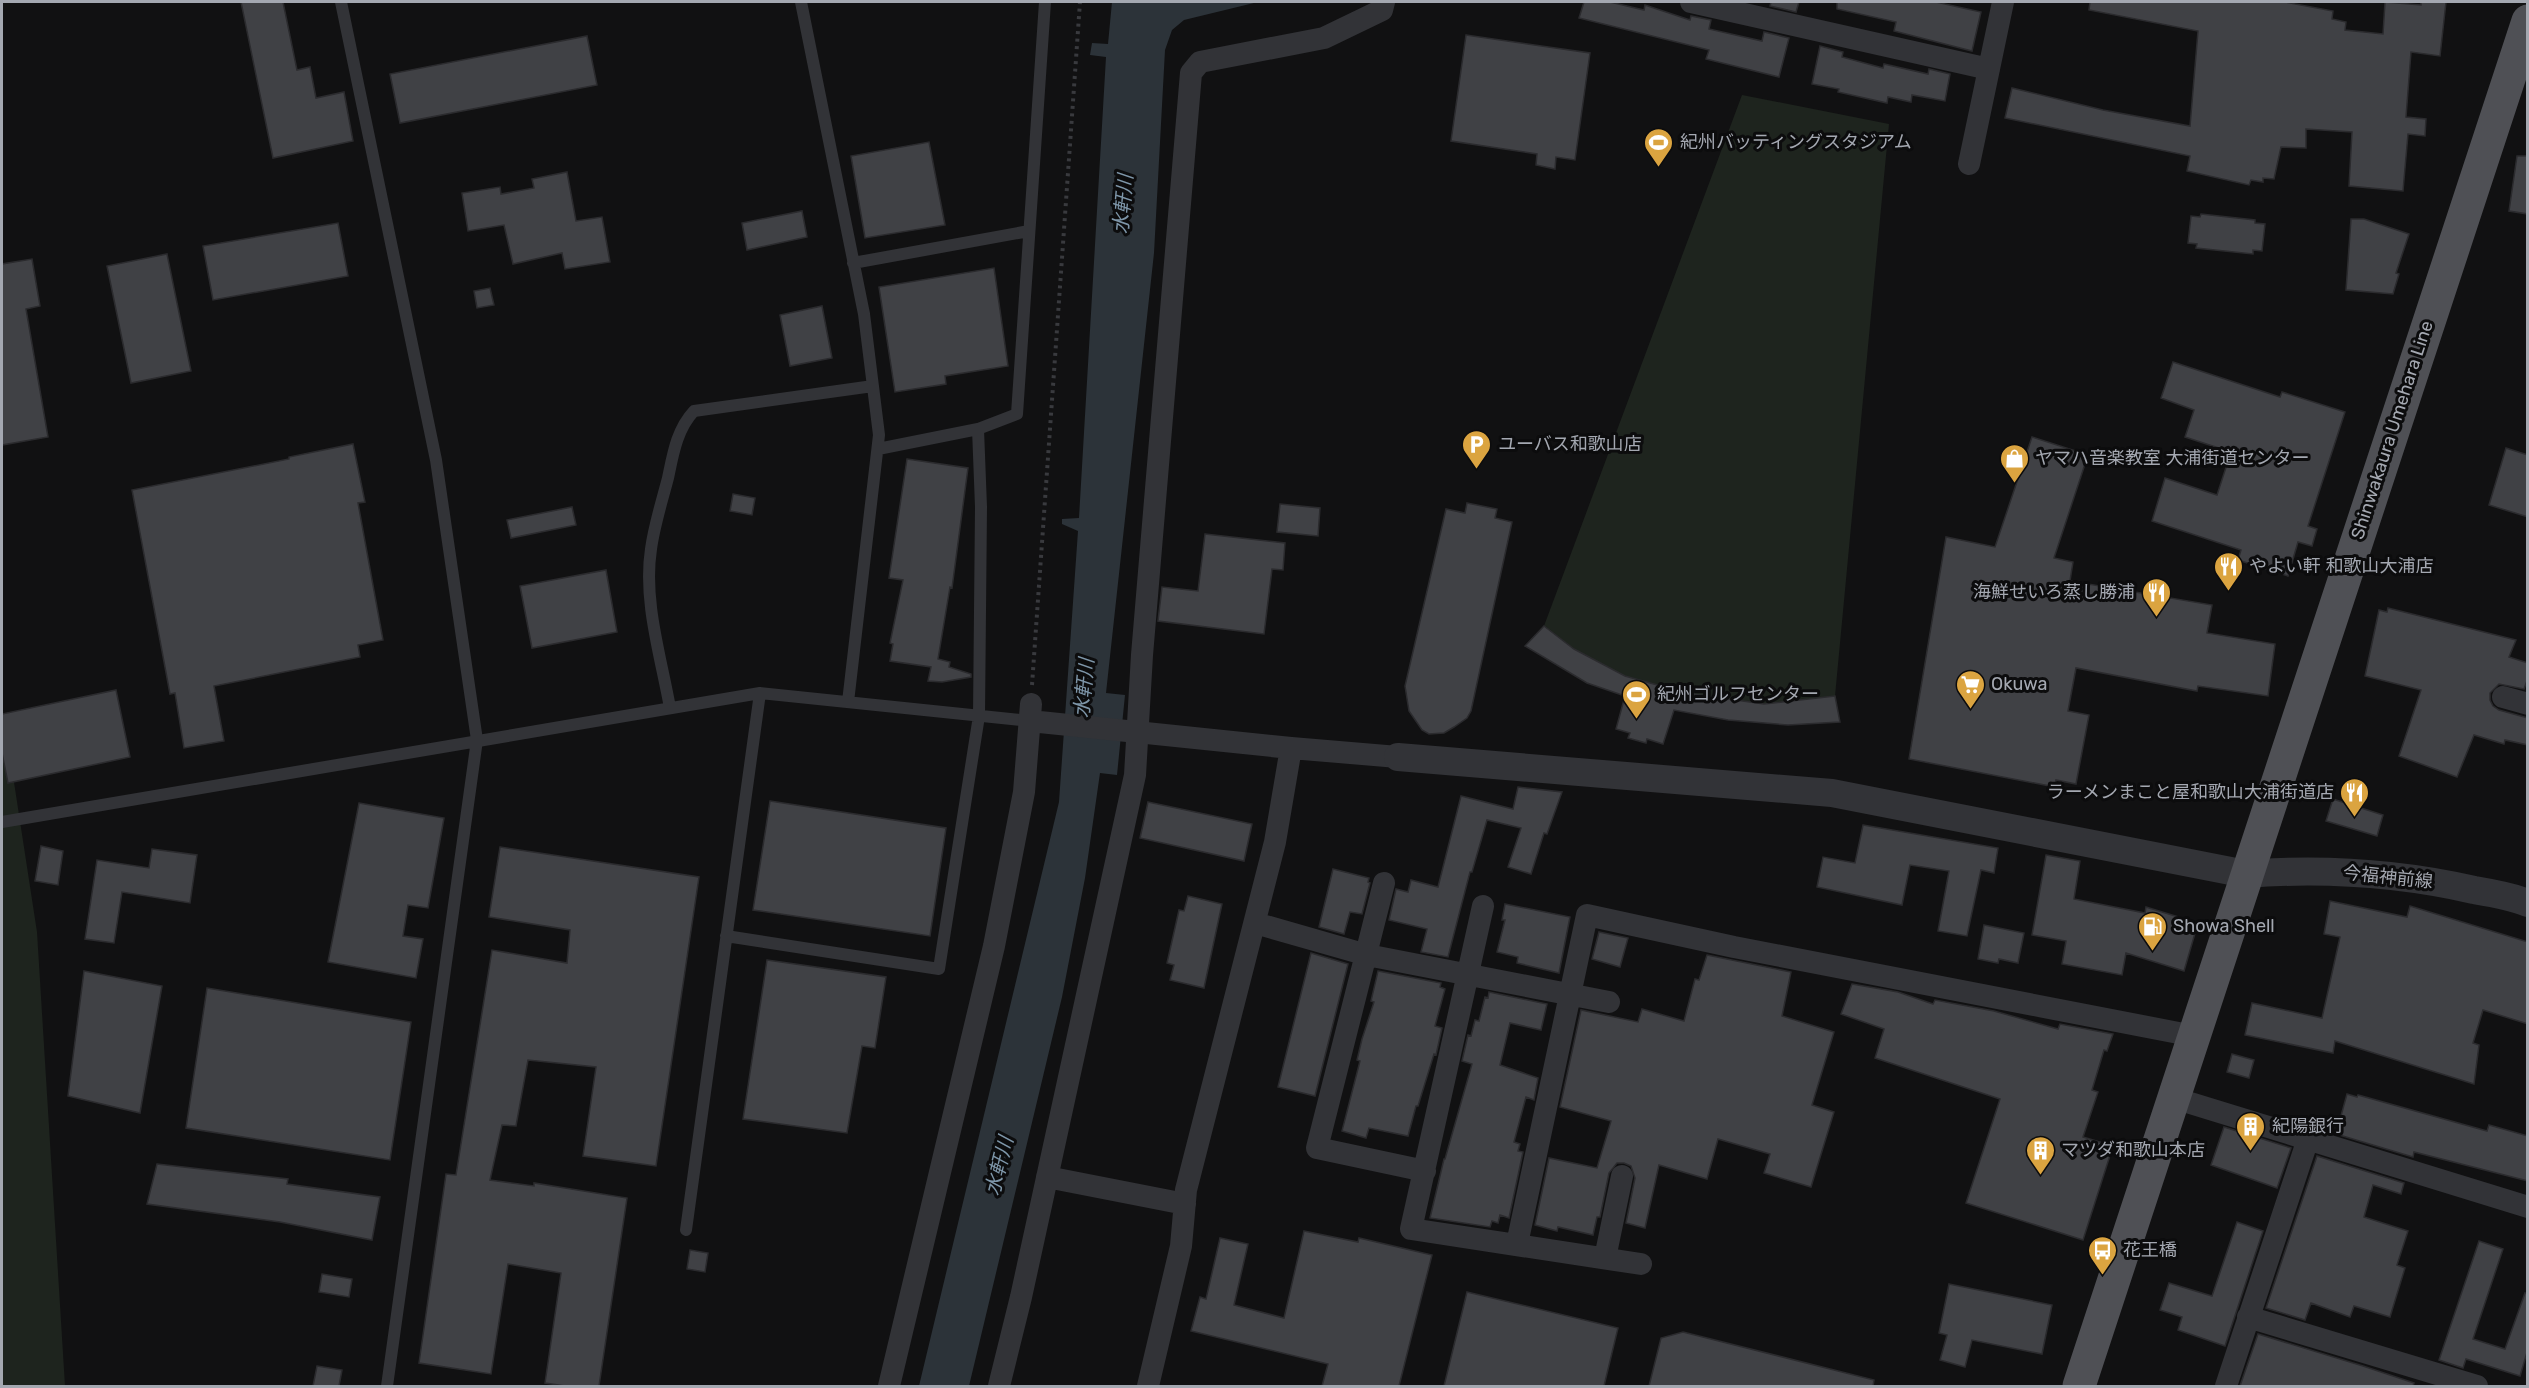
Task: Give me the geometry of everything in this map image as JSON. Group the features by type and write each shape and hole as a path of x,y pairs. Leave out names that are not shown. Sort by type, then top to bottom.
{"main road":[{"name":"Shinwakaura Umehara Line","path":"2079,1386 2246,874 2519,73 2528,21"}],"street":[{"path":"999,1386 1135,775 1131,731 1191,73 1200,62 1324,38 1382,10 1384,2"},
{"path":"1691,2 1720,5 1989,69"},
{"path":"1969,164 2003,2"},
{"path":"2503,697 2528,704"},
{"path":"889,1386 994,946 1024,792 1030,712 1131,731 1398,757"},
{"path":"1148,1386 1181,1246 1186,1190 1275,842 1291,748"},
{"name":"今福神前線","path":"1398,757 1832,793 2246,874 2296,870 2384,874 2459,886 2528,903"},
{"path":"1384,884 1317,1148 1425,1171"},
{"path":"1483,906 1412,1229 1641,1264"},
{"path":"1517,1244 1587,915 1734,947 2194,1036"},
{"path":"1255,923 1367,955 1609,1002"},
{"path":"2174,1098 2528,1207"},
{"path":"2226,1386 2308,1139"},
{"path":"1605,1258 1622,1176"},
{"path":"1047,1177 1185,1204"},
{"path":"2248,1317 2477,1386"}],"lane":[{"path":"341,2 436,460 477,740 387,1386"},
{"path":"801,2 864,314 879,435 848,702"},
{"path":"878,449 978,429 1017,414 1046,2"},
{"path":"853,262 1029,231"},
{"path":"670,708 652,608 651,549 675,446 686,420 694,411 873,386"},
{"path":"726,936 939,969 979,716 981,507 978,429"},
{"path":"2,822 760,693 979,716 1030,712"},
{"path":"686,1230 760,693"}],"path":[{"path":"1030,712 1080,2"}],"shaded area":[{"name":"紀州ゴルフセンター","path":"1742,95 1889,124 1835,696 1764,704 1686,693 1625,676 1574,649 1544,626"},
{"path":"2,704 37,932 65,1386 2,1386"}],"water":[{"name":"水軒川","path":"1112,2 1258,2 1184,20 1172,30 1165,50 1154,253 1106,693 1125,695 1117,775 1100,773 1085,878 1062,997 969,1386 919,1386 1059,802 1078,531 1062,524 1062,519 1079,518 1106,57 1090,55 1092,43 1108,44"}],"building":[{"path":"241,2 283,2 297,70 310,67 316,98 344,92 353,141 273,158"},
{"path":"1584,2 1610,2 1644,10 1645,5 1690,20 1691,16 1711,20 1709,29 1762,41 1764,32 1789,38 1779,77 1706,59 1709,50 1579,18"},
{"path":"1771,2 1799,2 1796,12 1770,6"},
{"path":"1837,2 1936,2 1981,12 1972,51 1894,31 1896,22 1837,9"},
{"path":"2090,2 2285,2 2333,11 2332,19 2346,22 2345,30 2383,34 2385,2 2421,5 2421,2 2446,2 2440,56 2411,52 2406,117 2426,119 2425,136 2408,134 2403,191 2349,186 2352,132 2306,129 2306,148 2281,147 2274,179 2263,178 2263,182 2251,180 2249,185 2187,171 2190,156 2005,118 2012,88 2103,110 2190,126 2198,31 2089,10"},
{"path":"1466,35 1590,53 1575,160 1556,157 1555,169 1536,165 1537,154 1451,141"},
{"path":"587,36 597,85 400,123 390,74"},
{"path":"1820,46 1843,52 1842,57 1883,68 1884,64 1928,74 1929,69 1950,74 1945,101 1912,95 1911,102 1888,97 1887,103 1812,84"},
{"path":"929,142 945,225 865,238 851,156"},
{"path":"2517,156 2528,156 2528,214 2509,211"},
{"path":"567,172 576,221 602,217 610,262 565,269 562,253 513,264 504,225 468,231 462,193 500,187 501,194 534,188 532,179"},
{"path":"802,211 807,237 747,250 742,223"},
{"path":"2201,214 2255,220 2255,223 2265,224 2262,251 2253,250 2253,254 2196,248 2197,244 2188,243 2191,216 2200,217"},
{"path":"2351,219 2364,219 2409,234 2396,273 2399,274 2393,294 2346,290"},
{"path":"338,223 348,276 213,300 203,246"},
{"path":"167,254 191,371 131,383 107,266"},
{"path":"32,259 40,306 26,309 48,437 2,445 2,264"},
{"path":"994,268 1008,366 945,376 946,384 895,392 879,287"},
{"path":"490,288 494,305 477,308 474,291"},
{"path":"822,306 832,358 790,366 780,315"},
{"path":"2173,362 2280,397 2282,392 2345,412 2308,526 2317,529 2312,546 2298,542 2288,576 2238,560 2241,550 2152,521 2165,478 2217,495 2231,452 2185,437 2194,410 2161,398"},
{"path":"2032,437 2088,455 2054,558 2073,562 2070,581 2212,605 2207,633 2275,644 2268,696 2198,686 2197,691 2076,668 2068,711 2089,715 2076,784 2056,780 2055,787 1909,759 1946,537 1995,547"},
{"path":"353,444 365,502 358,503 383,640 358,645 360,657 214,686 224,741 184,748 175,693 170,694 132,490"},
{"path":"2506,448 2528,455 2528,517 2489,505"},
{"path":"907,459 968,468 952,588 950,587 938,659 950,662 949,667 971,674 971,677 942,682 928,681 931,667 890,661 893,644 890,643 903,580 889,578"},
{"path":"733,494 755,498 752,515 730,511"},
{"path":"1467,503 1497,509 1495,518 1512,522 1471,711 1467,718 1444,733 1429,734 1422,730 1409,711 1405,686 1446,509 1465,513"},
{"path":"1280,504 1320,508 1318,536 1277,532"},
{"path":"572,507 576,525 511,538 507,520"},
{"path":"1205,534 1285,543 1283,570 1272,569 1264,634 1158,621 1162,587 1198,591"},
{"path":"606,570 617,632 532,648 520,586"},
{"path":"2388,608 2516,640 2509,657 2528,663 2528,678 2524,689 2499,684 2490,693 2490,700 2499,710 2528,718 2528,745 2505,740 2504,744 2474,735 2457,777 2399,756 2421,690 2365,676 2379,610 2387,612"},
{"path":"1544,626 1574,649 1625,676 1686,693 1764,704 1835,696 1840,722 1788,725 1728,720 1674,710 1663,744 1647,739 1646,743 1628,738 1630,733 1616,729 1625,696 1587,683 1525,646"},
{"path":"116,690 130,757 8,783 2,753 2,714"},
{"path":"1518,787 1562,792 1547,834 1544,833 1531,874 1508,867 1521,828 1487,820 1472,872 1470,872 1448,957 1421,952 1427,929 1389,920 1396,889 1408,892 1411,880 1438,887 1461,796 1513,809"},
{"name":"ラーメンまこと屋和歌山大浦街道店","path":"2333,799 2383,815 2377,836 2326,821"},
{"path":"770,801 946,828 930,936 753,910"},
{"path":"1148,802 1252,824 1244,861 1140,838"},
{"path":"359,803 444,818 428,908 408,905 403,936 423,939 416,978 328,962"},
{"path":"1863,825 1998,848 1994,873 1981,870 1967,936 1938,931 1949,871 1910,865 1902,905 1817,887 1823,857 1855,863"},
{"path":"41,846 63,851 58,885 35,881"},
{"path":"500,847 699,877 656,1166 583,1156 596,1067 528,1060 516,1126 502,1125 490,1180 534,1186 534,1183 627,1198 599,1386 565,1386 545,1383 561,1273 508,1264 491,1374 419,1363 446,1174 456,1175 492,950 567,963 570,930 489,917"},
{"path":"152,849 197,855 190,903 122,892 114,943 85,939 97,860 149,868"},
{"path":"2046,855 2080,861 2074,899 2145,913 2146,907 2198,923 2184,971 2126,953 2122,975 2062,964 2066,941 2032,935"},
{"path":"1333,869 1369,878 1370,883 1362,914 1350,912 1344,934 1319,927"},
{"path":"1188,896 1222,904 1204,988 1170,980 1174,965 1167,963 1179,910 1184,911"},
{"path":"2330,901 2407,917 2410,906 2528,942 2528,1024 2483,1010 2473,1043 2479,1045 2474,1084 2335,1041 2333,1053 2245,1035 2252,1003 2322,1018 2340,937 2324,934"},
{"path":"1505,904 1570,917 1559,973 1517,963 1518,957 1497,952 1505,920 1502,920"},
{"path":"1984,925 2024,933 2018,963 1999,959 1998,963 1978,959"},
{"path":"1599,932 1628,938 1620,967 1592,959"},
{"path":"1311,953 1348,964 1315,1096 1278,1087"},
{"path":"1707,955 1791,972 1782,1016 1834,1032 1812,1105 1834,1112 1811,1187 1764,1173 1770,1154 1718,1139 1707,1179 1659,1165 1645,1228 1626,1223 1635,1178 1631,1166 1624,1163 1617,1163 1609,1173 1600,1217 1597,1217 1593,1235 1558,1227 1557,1231 1535,1225 1549,1158 1597,1168 1611,1121 1560,1107 1581,1010 1638,1022 1642,1009 1684,1021 1695,979 1699,980"},
{"path":"767,960 886,977 875,1048 862,1046 847,1133 743,1119"},
{"path":"84,971 162,986 140,1113 68,1096"},
{"path":"1378,971 1441,983 1440,987 1445,989 1435,1026 1442,1028 1436,1055 1434,1054 1418,1106 1416,1106 1408,1136 1369,1128 1366,1138 1342,1131 1360,1061 1357,1060 1362,1039 1374,1002 1371,1001"},
{"path":"1852,984 1898,992 1933,1004 1935,1000 1994,1011 2058,1029 2060,1024 2113,1034 2107,1051 2104,1050 2092,1090 2098,1092 2083,1137 2113,1146 2083,1240 1966,1203 2000,1099 1875,1058 1884,1029 1841,1014"},
{"path":"207,988 411,1022 390,1160 186,1128"},
{"path":"1489,992 1547,1004 1541,1030 1510,1023 1500,1065 1538,1078 1534,1100 1526,1097 1514,1142 1520,1144 1518,1151 1523,1152 1509,1218 1500,1215 1498,1223 1492,1221 1490,1227 1430,1218 1444,1159 1472,1064 1462,1061 1468,1035 1471,1036 1475,1020 1479,1021 1485,997 1488,998"},
{"path":"2232,1054 2254,1060 2249,1078 2227,1072"},
{"path":"2347,1094 2357,1097 2358,1095 2487,1131 2489,1125 2528,1136 2528,1181 2414,1152 2413,1157 2336,1134"},
{"name":"紀陽銀行","path":"2224,1127 2291,1148 2277,1188 2211,1165"},
{"path":"2317,1156 2404,1183 2401,1194 2373,1185 2364,1217 2408,1231 2397,1265 2405,1268 2390,1317 2354,1306 2350,1317 2311,1303 2305,1320 2266,1308"},
{"path":"157,1164 288,1179 287,1184 380,1197 372,1240 280,1222 147,1204"},
{"path":"2237,1222 2263,1231 2225,1346 2178,1330 2182,1317 2160,1310 2169,1283 2212,1296"},
{"path":"1304,1231 1358,1242 1359,1238 1432,1255 1399,1386 1322,1386 1328,1364 1191,1331 1200,1297 1206,1299 1220,1238 1248,1244 1234,1305 1284,1318"},
{"path":"2479,1241 2503,1249 2473,1339 2505,1349 2525,1293 2528,1294 2528,1349 2520,1376 2466,1359 2463,1368 2439,1360"},
{"path":"690,1250 708,1253 705,1272 687,1269"},
{"path":"322,1274 352,1279 349,1297 319,1292"},
{"path":"1949,1284 2052,1305 2042,1354 1972,1340 1965,1367 1940,1360 1947,1335 1939,1333"},
{"path":"1467,1292 1618,1328 1604,1386 1444,1386"},
{"path":"1683,1332 1874,1380 1873,1386 1649,1386 1661,1338"},
{"path":"2258,1334 2414,1383 2413,1386 2240,1386"},
{"path":"317,1366 342,1370 339,1386 313,1386"}],"place":[{"name":"紀州バッティングスタジアム","path":"1659,168"},
{"name":"ユーバス和歌山店","path":"1477,470"},
{"name":"ヤマハ音楽教室 大浦街道センター","path":"2014,484"},
{"name":"やよい軒 和歌山大浦店","path":"2228,592"},
{"name":"海鮮せいろ蒸し勝浦","path":"2156,618"},
{"name":"Okuwa","path":"1970,710"},
{"name":"紀州ゴルフセンター","path":"1636,720"},
{"name":"ラーメンまこと屋和歌山大浦街道店","path":"2355,818"},
{"name":"Showa Shell","path":"2152,952"},
{"name":"紀陽銀行","path":"2251,1152"},
{"name":"マツダ和歌山本店","path":"2040,1176"},
{"name":"花王橋","path":"2102,1276"}]}
